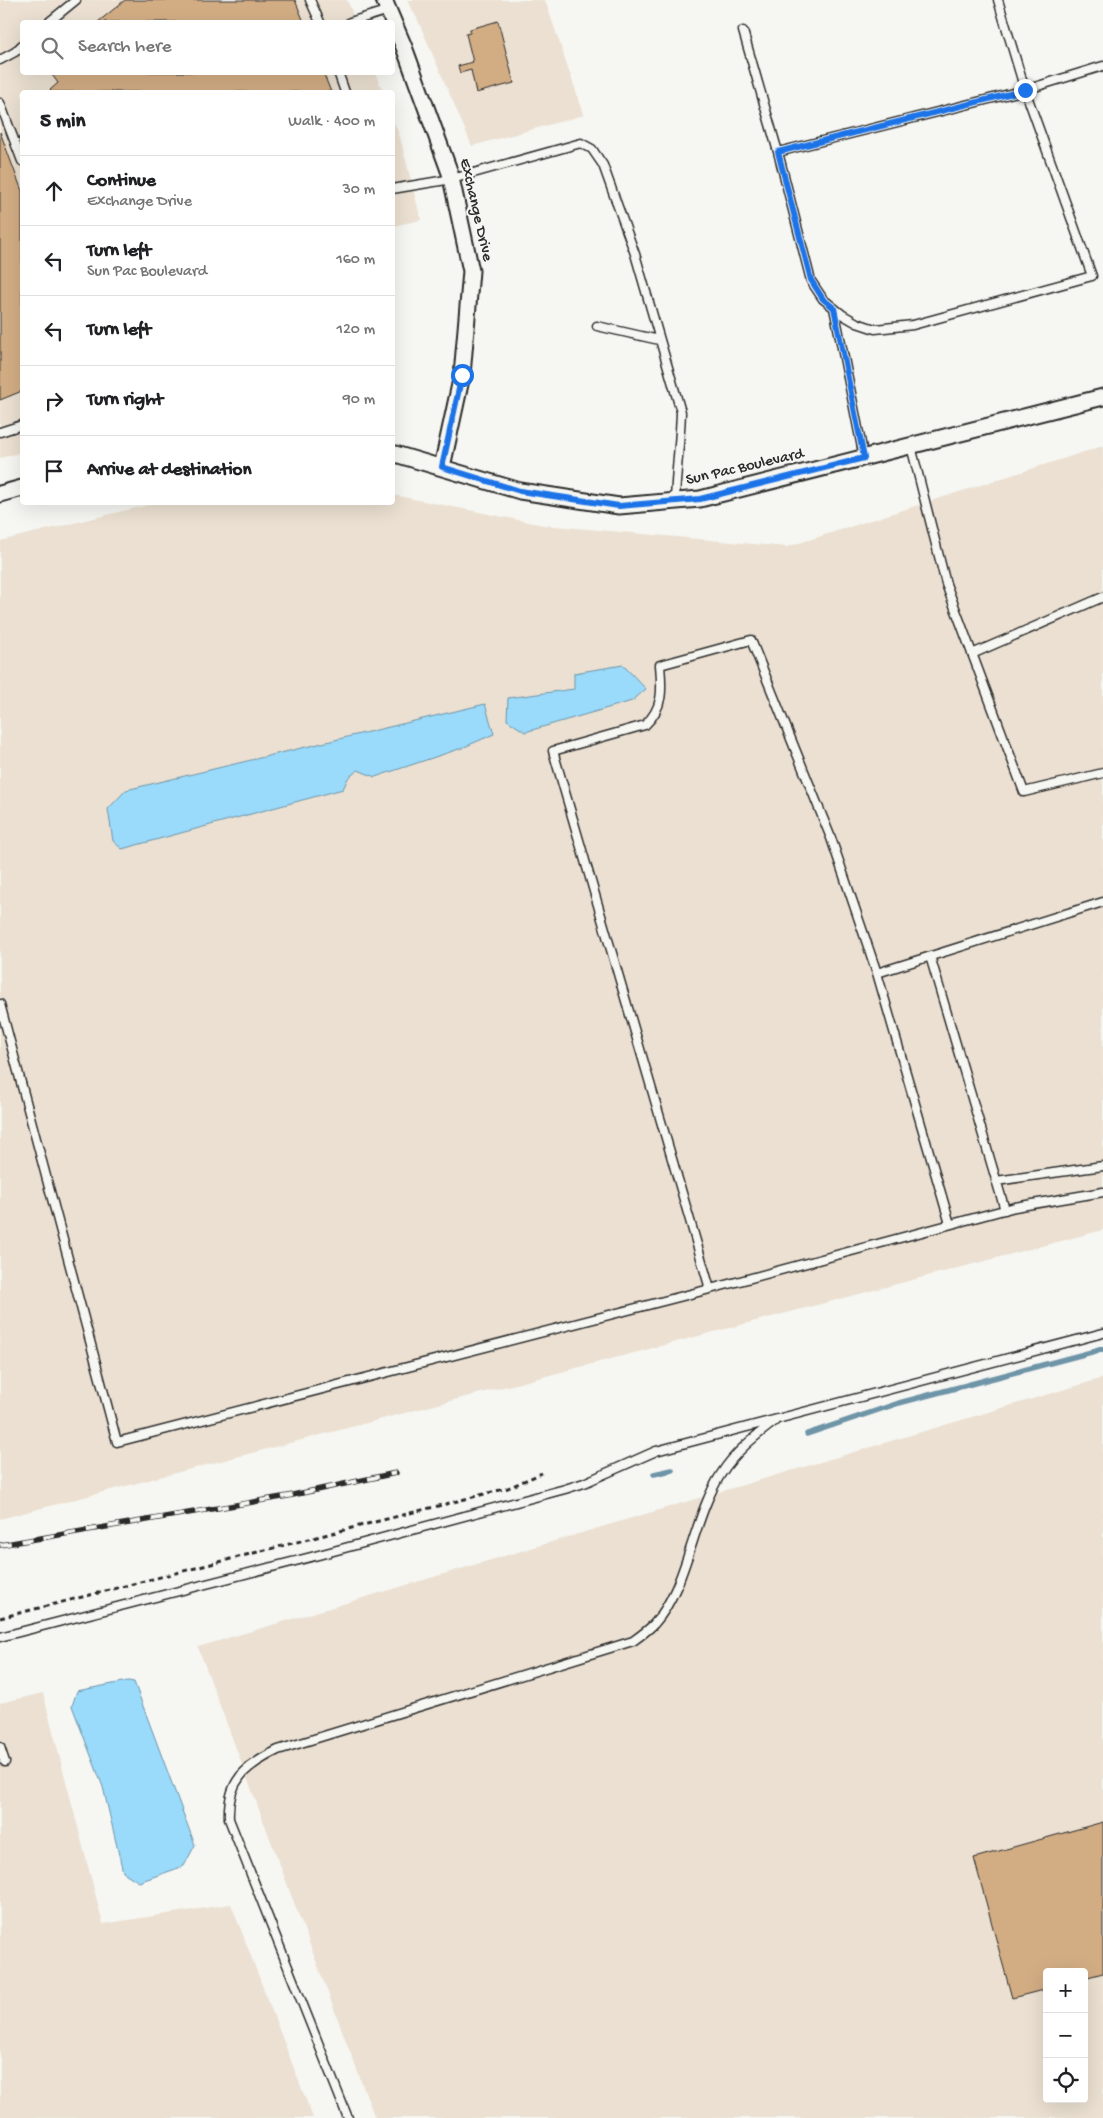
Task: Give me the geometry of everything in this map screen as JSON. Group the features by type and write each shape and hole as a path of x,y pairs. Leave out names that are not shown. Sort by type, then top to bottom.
{"street":[{"name":"Exchange Drive","path":"387,5 393,20"},
{"name":"Exchange Drive","path":"395,25 452,179 471,271 462,375 442,467"},
{"name":"Sun Pac Boulevard","path":"395,454 520,491 619,506 700,499 1103,397"},
{"path":"0,494 20,489"}],"lane":[{"path":"51,20 76,0"},
{"path":"310,0 319,20"},
{"path":"743,31 778,152 811,280 823,299 857,323 875,329 913,325 1092,276 1025,90 998,0"},
{"path":"354,20 387,5"},
{"path":"0,60 16,52 20,47"},
{"path":"778,152 1025,90 1103,66"},
{"path":"339,75 344,90"},
{"path":"0,103 20,157"},
{"path":"395,189 452,179 581,143 592,149 603,165 635,254 681,412 680,438 676,463 675,501"},
{"path":"834,308 864,458"},
{"path":"597,326 659,340"},
{"path":"0,432 20,426"},
{"path":"911,446 946,584 1024,792 1103,773"},
{"path":"972,654 1103,597"},
{"path":"710,1289 553,751 645,725 653,717 660,703 662,690 660,665 752,640 830,838 877,973 950,1224"},
{"path":"877,973 1103,902"},
{"path":"930,956 1004,1210"},
{"path":"0,1004 118,1442 710,1289 1004,1210 1103,1192"},
{"path":"996,1180 1103,1166"},
{"path":"0,1637 320,1555 556,1491 584,1483 656,1451 1103,1332"},
{"path":"348,2118 229,1819 228,1802 235,1782 258,1760 278,1750 633,1641 654,1623 668,1602 680,1576 703,1510 721,1474 746,1443 778,1418"},
{"path":"0,1747 5,1762"}],"path":[{"path":"0,1618 508,1488 542,1473"}],"shaded area":[{"path":"0,0 347,0 355,20 20,20 20,75 376,75 382,90 20,90 20,453 0,458"},
{"path":"407,0 545,0 584,115 472,146 417,18"},
{"path":"395,125 400,137 421,220 395,226"},
{"path":"1103,446 1103,1230 0,1519 0,541 148,505 395,505 395,495 543,525 787,547"},
{"path":"1103,1378 1103,2118 375,2118 198,1647"},
{"path":"43,1693 103,1924 231,1904 313,2118 0,2118 0,1703"}],"water":[{"path":"623,665 646,689 632,701 525,732 507,720 508,698 574,689 574,673"},
{"path":"485,704 494,734 462,748 375,777 358,770 348,778 343,789 122,849 113,841 108,809 126,790"},
{"path":"128,1681 134,1682 195,1845 184,1866 139,1882 123,1872 103,1787 72,1706 77,1691"}],"building":[{"path":"125,0 295,0 303,20 100,20"},
{"path":"498,21 514,83 476,93 471,70 460,73 458,66 473,62 466,34 470,33 470,29"},
{"path":"52,75 324,75 330,90 50,90 58,83"},
{"path":"0,132 20,186 20,392 0,400"},
{"path":"1103,1822 1103,1973 1088,1977 1088,1968 1043,1968 1043,1990 1012,1998 974,1858"}],"waterway":[{"path":"807,1434 899,1403 1103,1349"},
{"path":"654,1474 672,1470"}],"railway":[{"path":"0,1545 288,1496 396,1473"}],"route":[{"path":"462,375 442,467 520,491 619,506 700,499 864,458 834,308 823,299 811,280 778,152 1025,90"}]}
